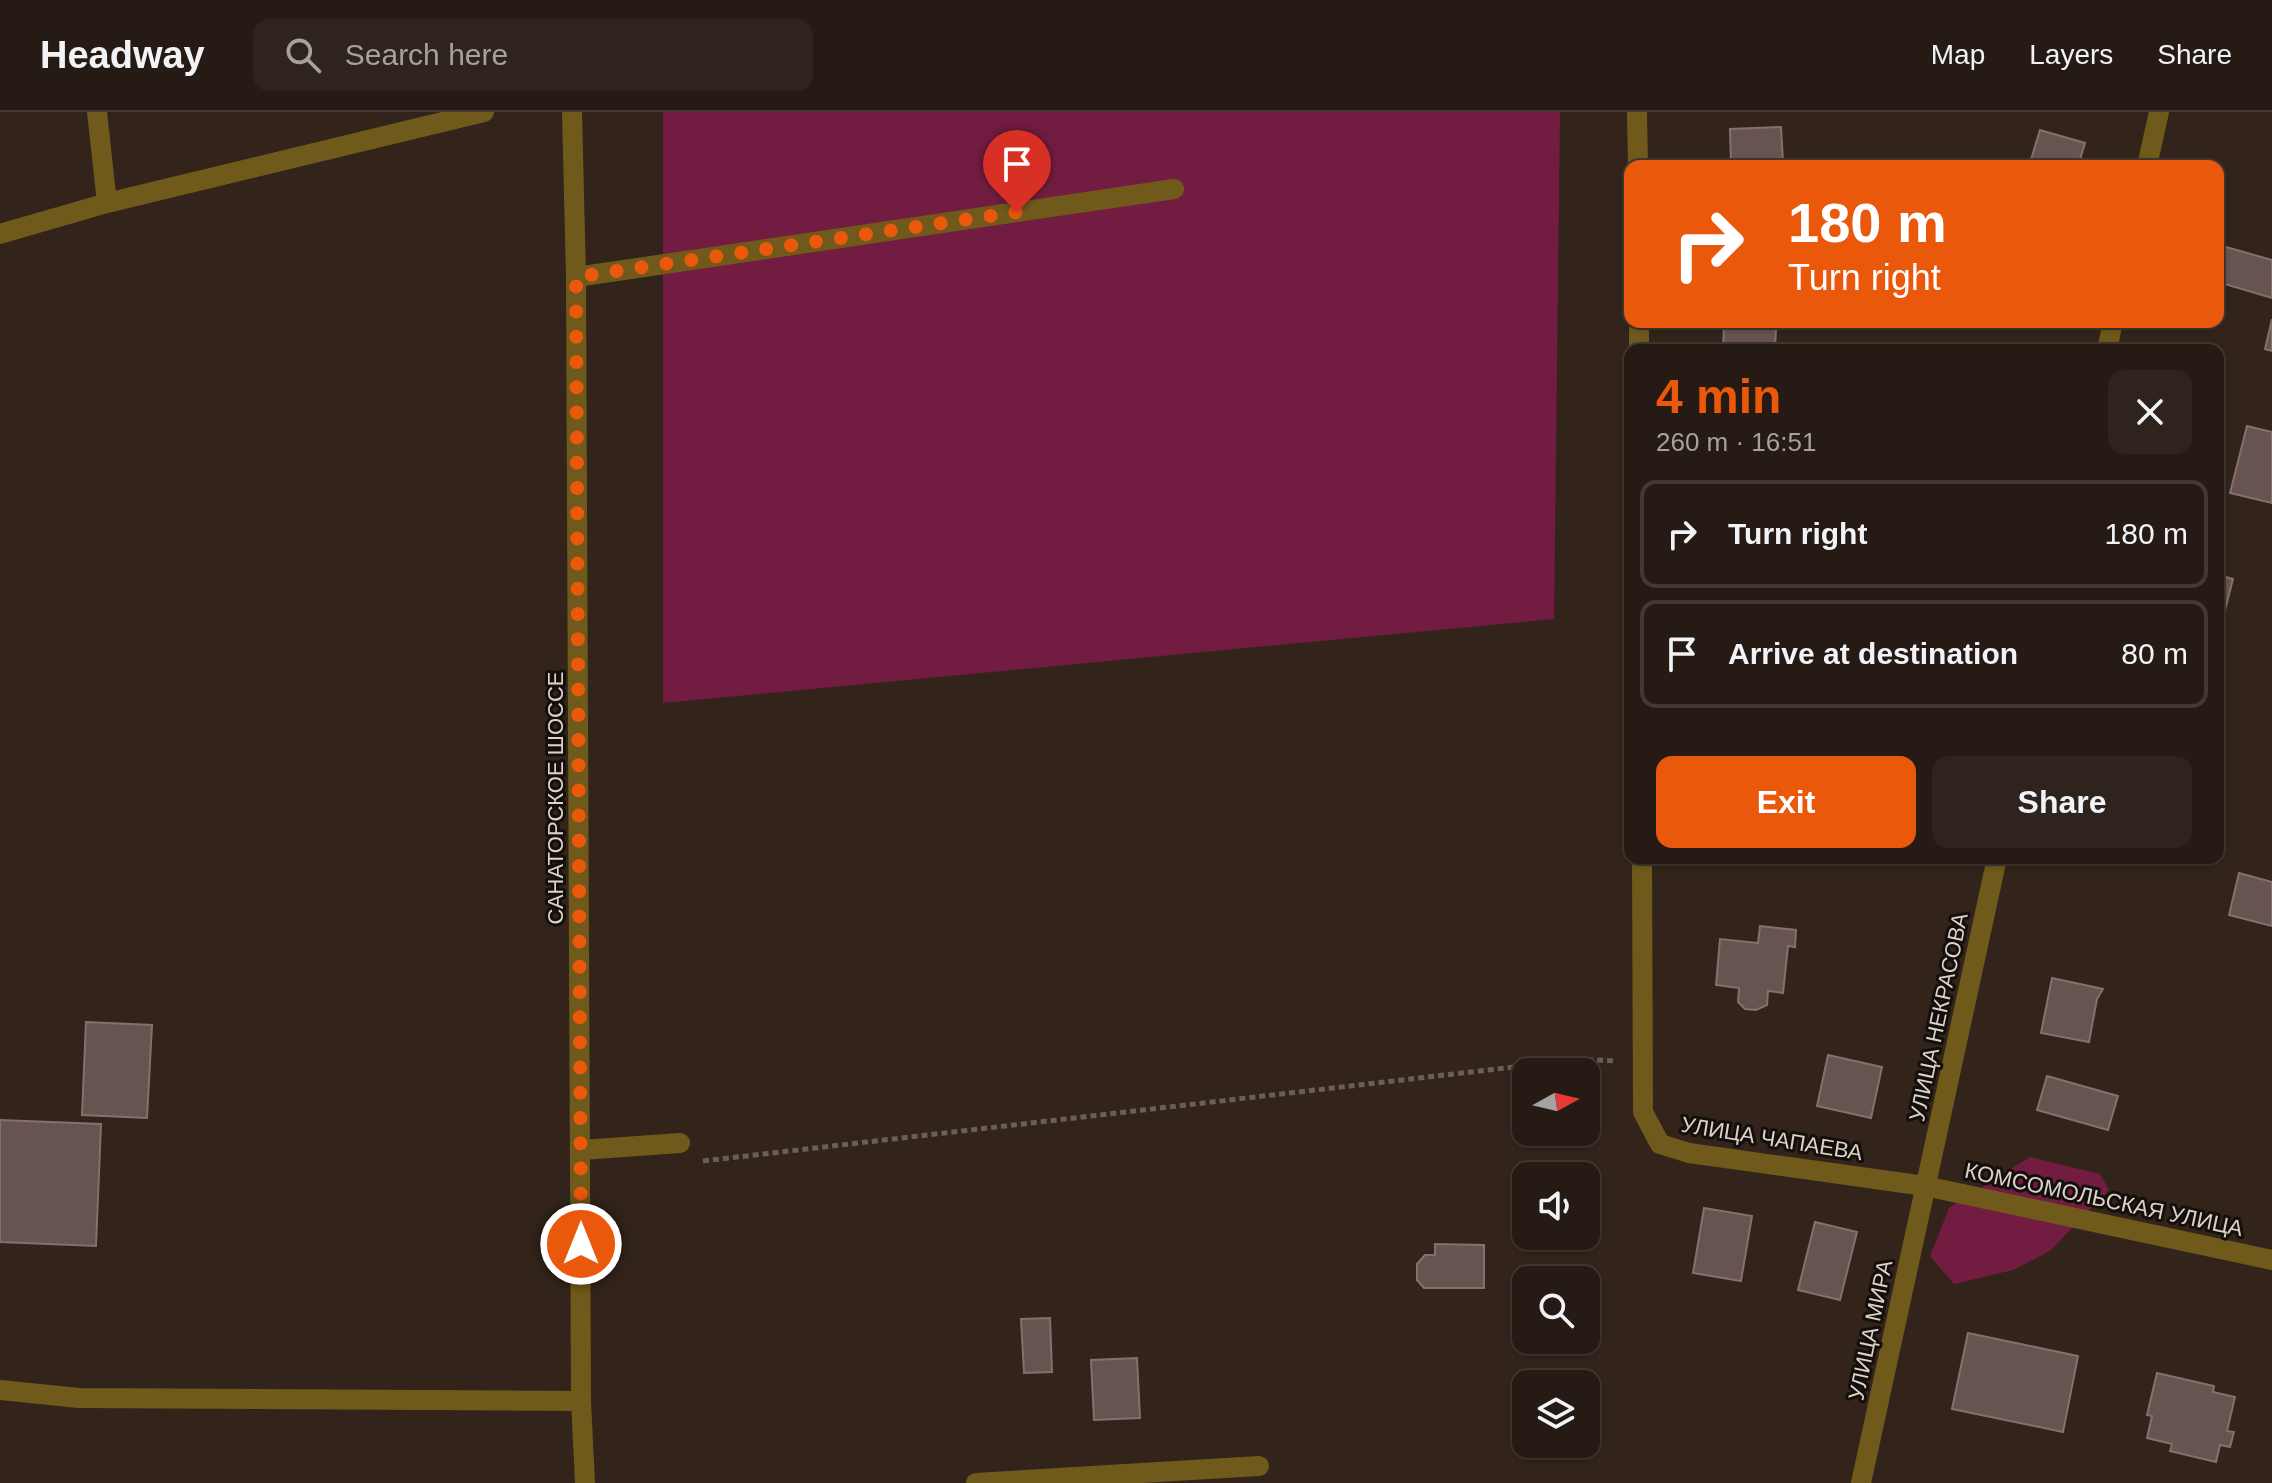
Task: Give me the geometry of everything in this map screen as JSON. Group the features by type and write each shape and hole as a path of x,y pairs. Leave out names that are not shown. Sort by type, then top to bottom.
{"street":[{"path":"97,112 107,203"},
{"path":"0,234 107,203 484,112"},
{"name":"САНАТОРСКОЕ ШОССЕ","path":"572,112 576,277 581,1401 585,1483"},
{"path":"1637,112 1638,160"},
{"path":"2148,160 2159,112"},
{"path":"576,277 1174,189"},
{"name":"УЛИЦА ЧАПАЕВА","path":"1642,864 1643,1112 1660,1144 1689,1153 1925,1186"},
{"name":"УЛИЦА НЕКРАСОВА","path":"1925,1186 1996,864"},
{"path":"581,1150 680,1143"},
{"name":"КОМСОМОЛЬСКАЯ УЛИЦА","path":"1925,1186 2272,1260"},
{"name":"УЛИЦА МИРА","path":"1861,1483 1925,1186"},
{"path":"0,1390 79,1398 581,1401"},
{"path":"976,1483 1259,1466"}],"path":[{"path":"693,1162 1583,1059 1643,1063"}],"shaded area":[{"path":"663,112 1560,112 1554,619 663,703"},
{"path":"2030,1157 2100,1174 2109,1190 2050,1251 2013,1270 1954,1284 1930,1256 1949,1208"}],"building":[{"path":"1781,127 1783,160 1731,160 1730,129"},
{"path":"2040,130 2085,143 2080,160 2031,160"},
{"path":"2224,246 2272,260 2272,298 2224,284"},
{"path":"2272,319 2272,351 2265,349"},
{"path":"1724,328 1776,328 1775,344 1723,344"},
{"path":"2247,426 2272,432 2272,503 2230,493"},
{"path":"2224,577 2233,579 2224,614"},
{"path":"2239,873 2272,882 2272,926 2229,915"},
{"path":"1760,926 1796,930 1795,947 1788,946 1783,993 1768,991 1767,1005 1756,1010 1745,1009 1738,1002 1739,988 1716,985 1720,939 1758,943"},
{"path":"2052,978 2103,989 2097,999 2089,1042 2041,1033"},
{"path":"86,1022 152,1025 147,1118 82,1115"},
{"path":"1828,1055 1882,1067 1871,1118 1817,1106"},
{"path":"2047,1076 2118,1096 2108,1130 2037,1110"},
{"path":"0,1120 101,1124 96,1246 0,1242"},
{"path":"1704,1208 1752,1216 1741,1281 1693,1273"},
{"path":"1815,1222 1857,1232 1840,1300 1798,1290"},
{"path":"1435,1244 1484,1245 1484,1288 1424,1288 1417,1280 1417,1264 1425,1255 1435,1255"},
{"path":"1050,1318 1052,1372 1024,1373 1021,1319"},
{"path":"1968,1333 2078,1356 2063,1432 1952,1409"},
{"path":"1137,1358 1140,1418 1094,1420 1091,1360"},
{"path":"2157,1373 2214,1386 2213,1392 2235,1397 2227,1431 2234,1432 2230,1447 2220,1445 2216,1462 2170,1451 2172,1444 2147,1438 2152,1416 2147,1415"}],"route":[{"path":"581,1244 576,277 1017,212"}]}
